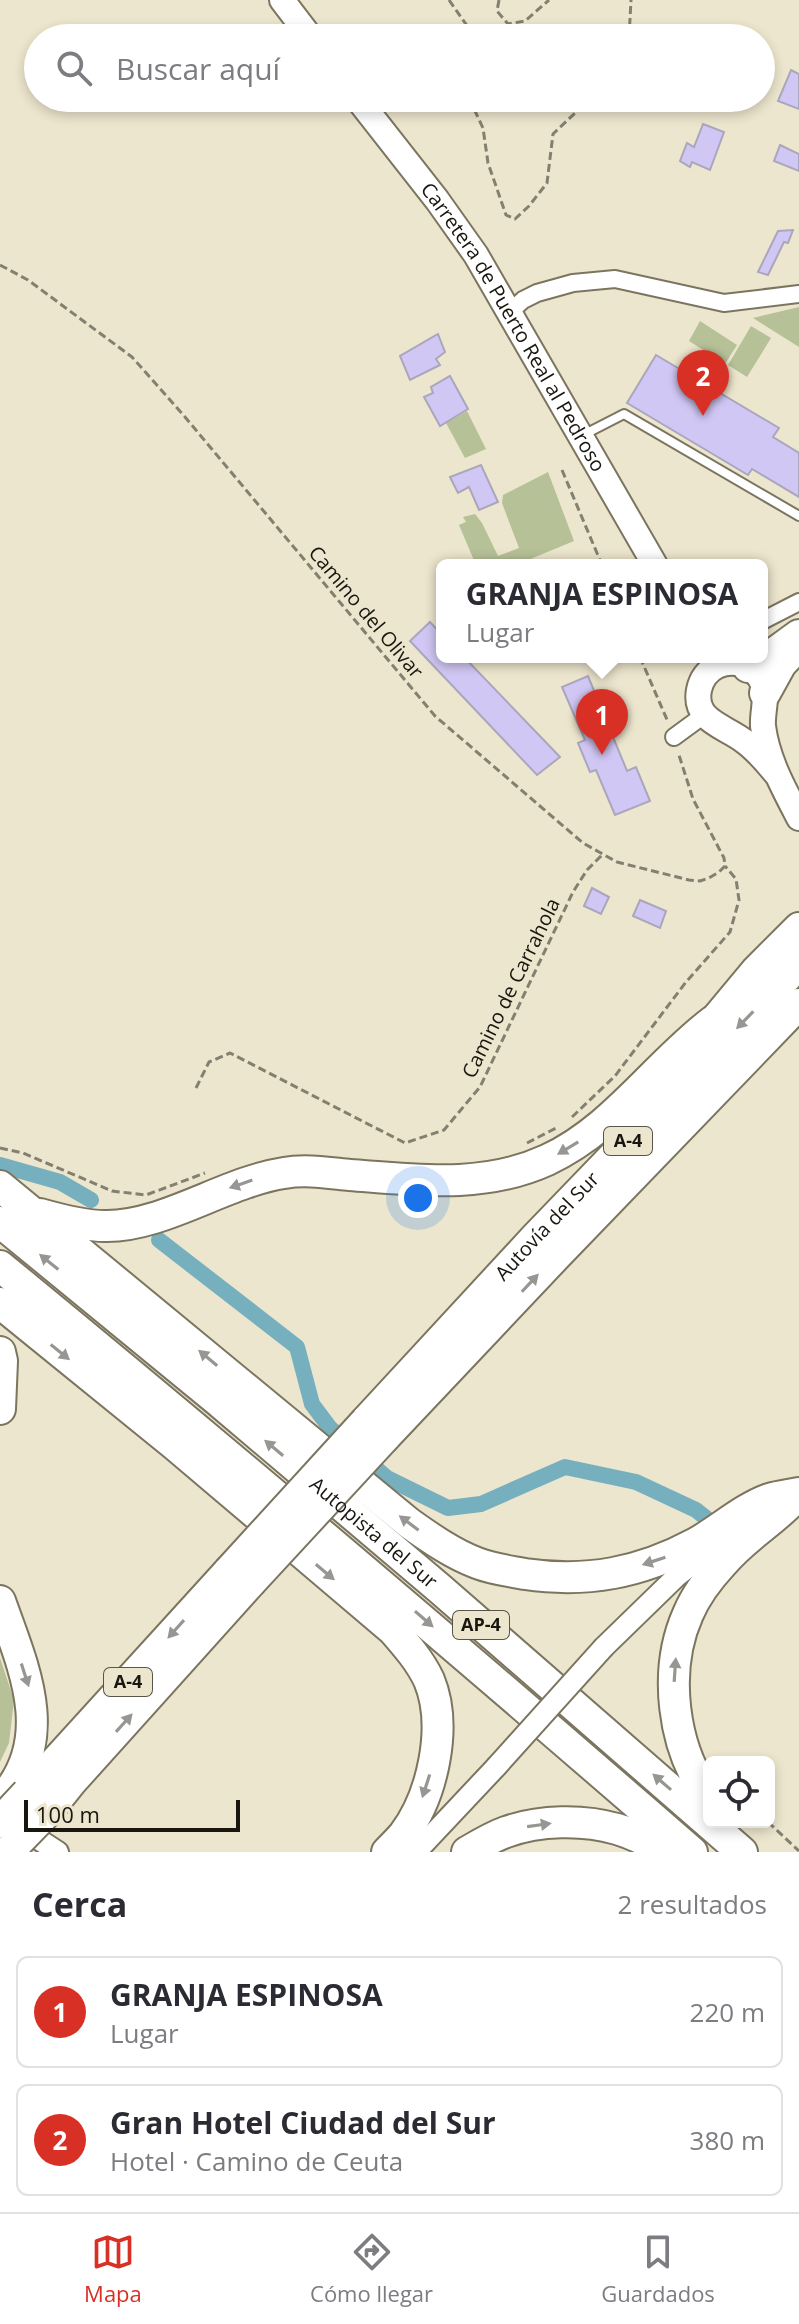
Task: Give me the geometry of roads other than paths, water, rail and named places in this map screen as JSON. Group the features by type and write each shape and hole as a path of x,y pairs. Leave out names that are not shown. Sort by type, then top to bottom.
{"highway":[{"path":"768,653 777,651 799,635"},
{"path":"764,702 781,664 799,646"},
{"path":"535,1238 583,1172 680,1065 756,971 799,928"},
{"name":"Autovía del Sur","path":"376,1429 535,1238 799,964"},
{"name":"Autovía del Sur","path":"376,1429 576,1234 799,1004"},
{"path":"33,1211 74,1222 105,1226 130,1224 159,1216 243,1183 288,1172 437,1181 514,1173 548,1160 581,1140 614,1114 687,1041 713,1021"},
{"path":"0,1186 409,1523 443,1546 478,1564 553,1578 593,1577 662,1559 698,1541 759,1503 799,1493"},
{"name":"Autopista del Sur","path":"0,1222 427,1578 743,1852"},
{"name":"Autopista del Sur","path":"0,1266 391,1591 692,1852"},
{"path":"0,1303 175,1445 393,1630 415,1654 430,1682 436,1709 438,1743 419,1808 404,1834 387,1852"},
{"path":"0,1352 0,1409"},
{"name":"A-4","path":"11,1843 30,1802 376,1429"},
{"path":"703,1786 687,1756 678,1726 674,1689 677,1648 688,1614 703,1586 750,1535 780,1514 799,1493"},
{"name":"A-4","path":"30,1802 72,1781 239,1577"},
{"path":"0,1601 30,1689 33,1720 30,1802"},
{"path":"467,1852 505,1832 558,1823 618,1829 669,1852"},
{"path":"731,1828 743,1852"}],"main road":[{"path":"282,0 300,24"},
{"name":"Carretera de Puerto Real al Pedroso","path":"368,112 476,255 652,559"},
{"path":"731,663 702,666 698,695 714,722 743,740 778,776"},
{"path":"739,663 757,673 763,683 763,729 778,776 799,818"},
{"path":"714,722 733,730 744,727 757,718 764,702"}],"street":[{"path":"509,313 523,300 537,293 573,283 615,279 724,303 799,294"},
{"path":"768,618 799,602"},
{"path":"674,737 714,722"},
{"path":"416,1852 639,1611 709,1550 742,1526 799,1493"},
{"path":"0,1815 58,1852"}],"lane":[{"path":"581,436 624,414 799,516"}],"waterway":[{"path":"0,1165 60,1182 91,1200"},
{"path":"159,1240 297,1347 312,1404 330,1428 387,1478 448,1508 481,1504 565,1467 636,1482 696,1510 711,1522"}],"place":[{"name":"Gran Hotel Ciudad del Sur","path":"703,416"},
{"name":"GRANJA ESPINOSA","path":"602,755"}]}
